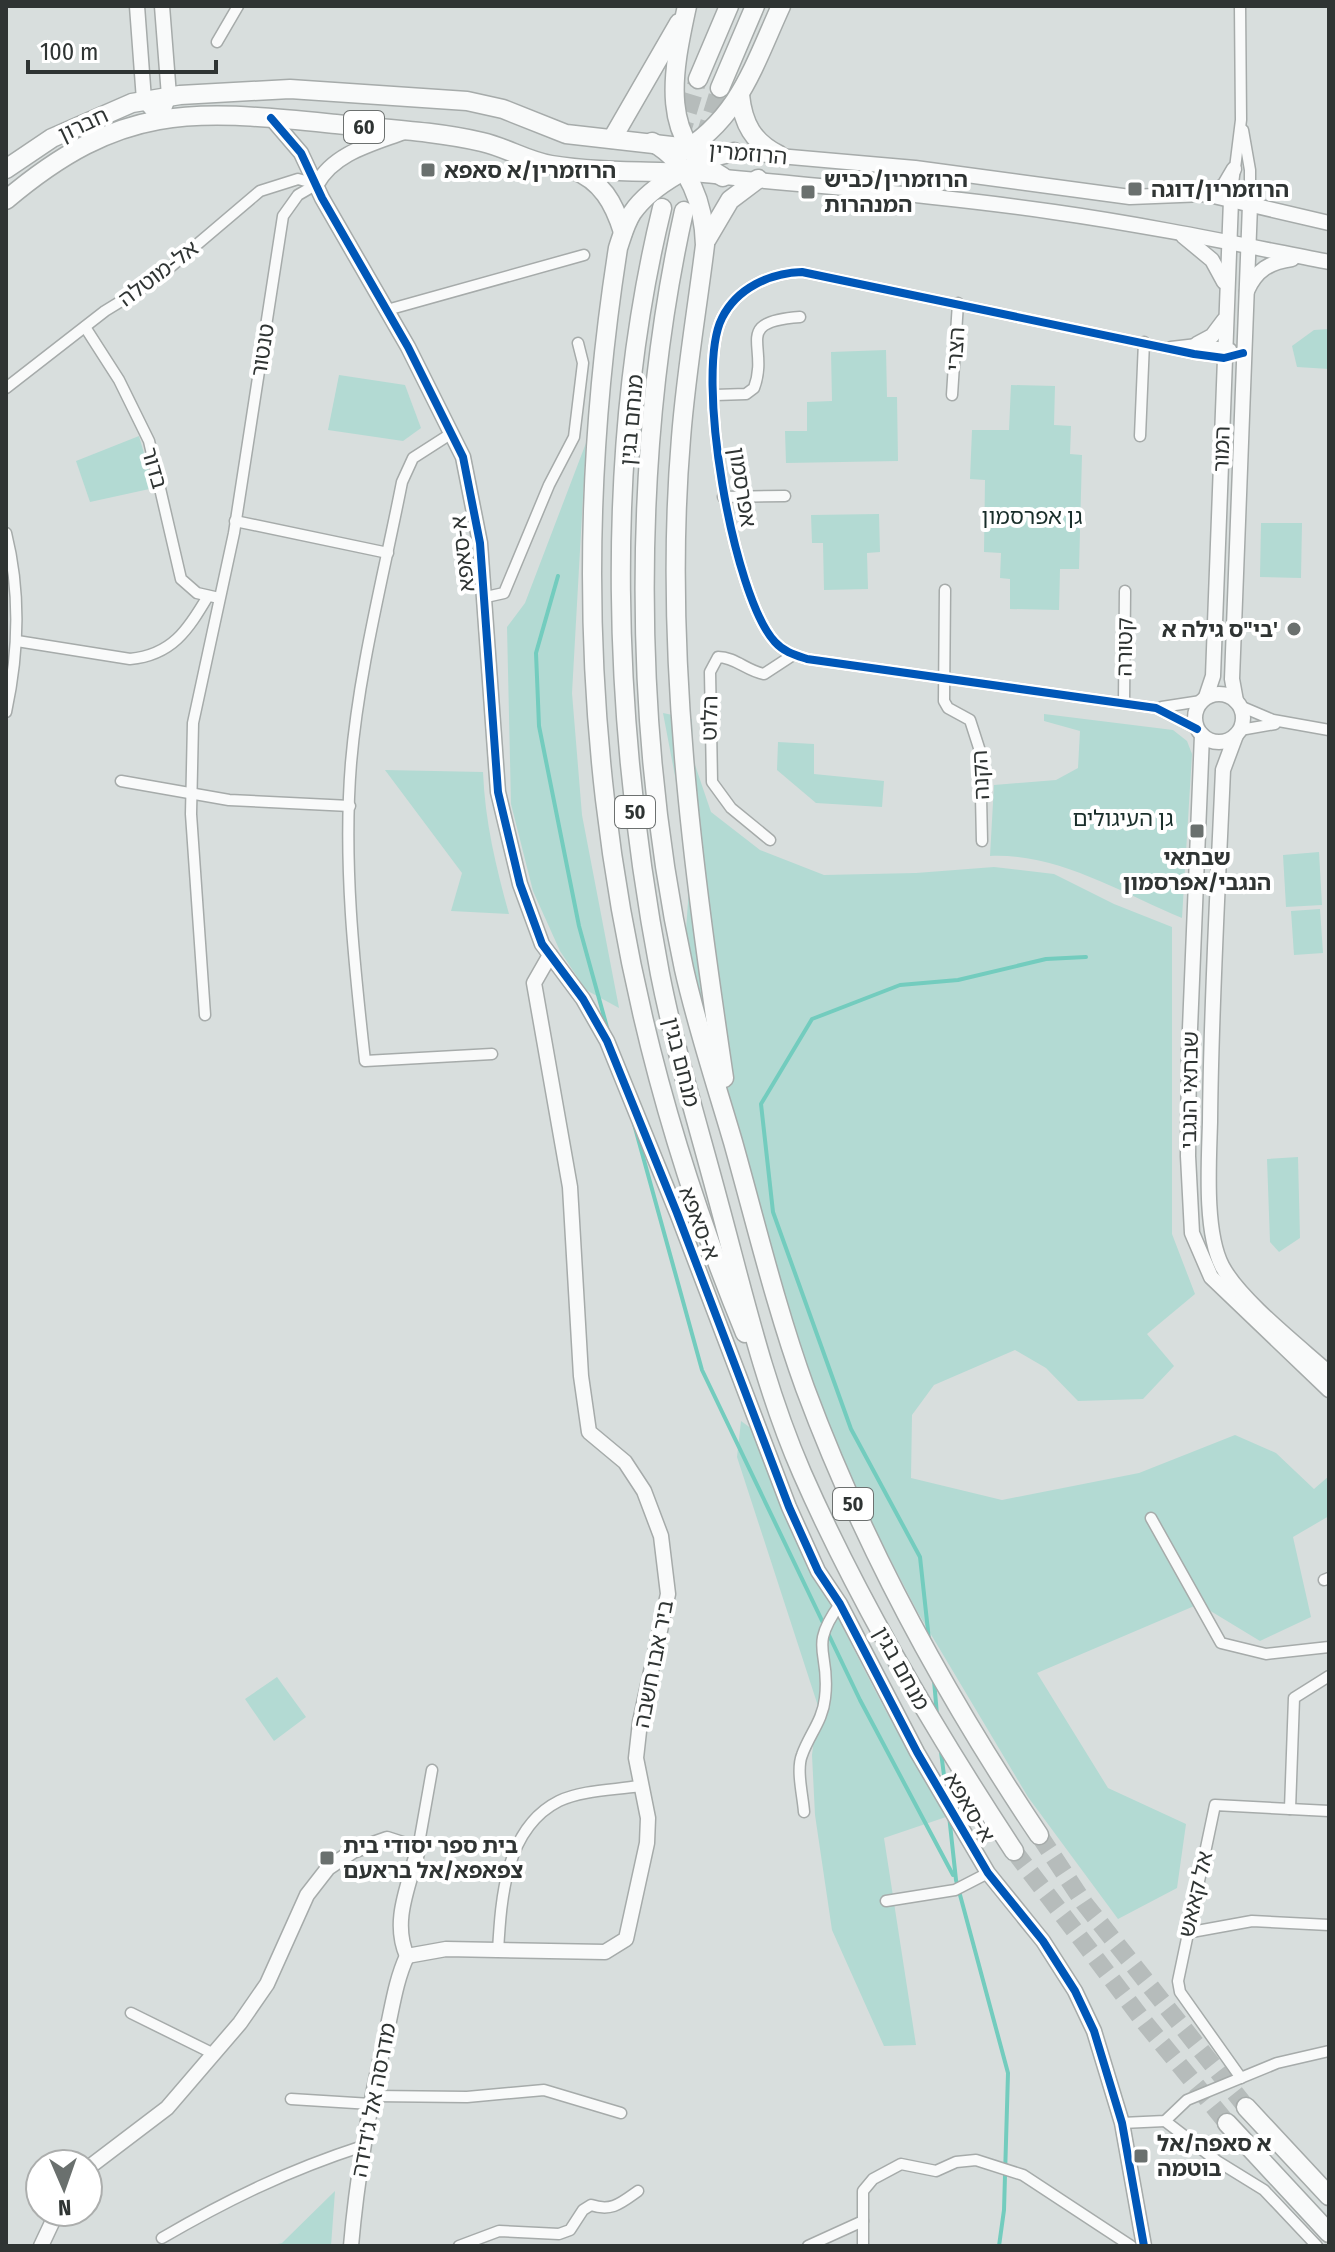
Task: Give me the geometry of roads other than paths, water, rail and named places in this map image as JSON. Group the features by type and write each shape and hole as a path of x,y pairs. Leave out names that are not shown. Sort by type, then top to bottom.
{"highway":[{"path":"612,139 627,118 688,6"},
{"path":"688,6 674,94 685,173 703,214 705,245 680,440 678,632 697,879 733,1144"},
{"path":"698,79 729,6"},
{"path":"720,88 755,6"},
{"name":"60","path":"160,119 193,115 271,118 407,131 480,141 537,162 565,167 639,171 681,153 715,130 740,95 781,6"},
{"name":"הרוזמרין","path":"169,96 307,89 443,97 503,109 566,134 652,142 681,153"},
{"path":"740,95 748,129 765,148 779,155"},
{"name":"חברון","path":"6,169 86,121 144,100 169,96"},
{"name":"חברון","path":"6,200 66,155 99,136 160,119"},
{"path":"734,152 685,173 640,204 623,232 614,271 603,363 590,541 593,656 603,799 616,898 632,972 679,1157 715,1261 773,1402"},
{"path":"681,153 704,163 723,177"},
{"path":"565,167 593,180 603,189 617,210 623,232"},
{"name":"הרוזמרין","path":"639,171 685,173"},
{"path":"705,245 716,219 730,200 758,179"},
{"name":"מנחם בגין","path":"662,208 647,277 630,413 621,595 629,751 647,897 676,1045 773,1402 803,1476 891,1651 964,1776 1014,1851"},
{"name":"מנחם בגין","path":"684,211 672,266 656,402 645,595 655,775 676,922 698,1023 782,1319 842,1481 906,1616 942,1682 1039,1835"},
{"path":"1246,2107 1329,2196"},
{"path":"1227,2123 1329,2233"}],"street":[{"path":"137,6 144,100 160,119 169,96 162,6"},
{"path":"217,42 238,6"},
{"path":"1231,200 1241,120 1240,6"},
{"name":"א-סאפא","path":"271,118 295,144 387,310 463,457 477,518 486,597 494,762 520,884 550,955 583,999 607,1041 677,1213 789,1507 818,1571 840,1604 917,1752 988,1873 1043,1941 1075,1991 1106,2060 1122,2123 1144,2246"},
{"path":"1241,120 1250,170 1250,205"},
{"path":"317,184 326,169 343,157 407,131"},
{"name":"הרוזמרין","path":"681,153 734,152 915,168 1130,197 1205,194 1329,223"},
{"path":"1205,194 1224,186 1234,169"},
{"name":"הרוזמרין","path":"685,173 912,194 1176,231 1329,262"},
{"name":"אל-מוטלה","path":"6,388 85,327 154,281 260,191 283,181 298,179 317,184"},
{"name":"טנטור","path":"205,1015 191,792 193,723 214,597 234,533 283,216 298,195 317,184"},
{"name":"המור","path":"1203,699 1213,676 1231,200"},
{"name":"המור","path":"1238,703 1232,679 1250,205"},
{"path":"1176,231 1212,260 1227,291"},
{"path":"387,310 584,255"},
{"path":"1245,295 1251,281 1269,264 1308,258"},
{"name":"אפרסמון","path":"793,655 773,640 762,620 731,534 723,497 714,346 722,319 738,298 772,276 819,274 1169,347 1243,353"},
{"name":"הצרי","path":"952,395 958,303"},
{"path":"1197,344 1215,333 1226,316"},
{"path":"715,395 746,394 754,388 758,331 765,322 773,319 800,317"},
{"name":"בדור","path":"85,327 119,380 149,441 181,579 188,588 214,597"},
{"path":"1140,436 1144,342"},
{"path":"486,597 504,593 549,485 574,437 583,363 578,343"},
{"name":"אפרסמון","path":"1169,347 1197,344 1225,352"},
{"path":"452,433 422,450 406,470 388,553 358,712 350,806 352,927 365,1061 492,1054"},
{"path":"723,497 785,496"},
{"path":"235,521 388,553"},
{"path":"6,533 17,604 17,641 6,712"},
{"path":"945,590 945,678"},
{"name":"קטורה","path":"1124,703 1125,591"},
{"path":"17,641 130,659 146,658 171,647 214,597"},
{"path":"793,655 1156,708 1218,693 1289,724 1329,730"},
{"name":"הלוט","path":"770,840 731,808 712,782 710,672 718,657 727,657 753,672 764,674 793,655"},
{"name":"הקנה","path":"945,678 944,701 948,708 970,720 979,741 982,841"},
{"path":"1200,732 1194,715 1203,699"},
{"path":"1238,703 1243,717 1238,732"},
{"path":"1156,708 1223,742 1238,732 1289,724"},
{"name":"שבתאי הנגבי","path":"1200,732 1190,1029 1188,1156 1192,1233 1211,1277 1329,1390"},
{"name":"שבתאי הנגבי","path":"1238,732 1223,770 1211,1019 1210,1156 1214,1238 1221,1264 1237,1286 1329,1373"},
{"path":"121,781 229,800 350,806"},
{"name":"ביר אבו חשבה","path":"407,1956 446,1949 605,1952 626,1939 647,1843 648,1818 639,1786 636,1758 640,1722 668,1594 661,1536 644,1491 625,1462 589,1432 581,1376 570,1187 534,983 550,955"},
{"path":"1151,1518 1221,1643 1266,1654 1329,1647"},
{"path":"804,1812 800,1758 822,1717 826,1695 820,1640 823,1627 840,1604"},
{"path":"1290,1809 1294,1698 1329,1676"},
{"path":"407,1956 400,1934 400,1917 418,1849 432,1770"},
{"path":"498,1951 506,1875 529,1829 561,1800 639,1786"},
{"name":"אל קאאש","path":"1241,2078 1180,1992 1178,1968 1215,1805 1329,1811"},
{"path":"104,2156 167,2108 256,2002 307,1895 328,1868 353,1851 387,1839 418,1849"},
{"path":"886,1901 955,1890 988,1873"},
{"path":"1186,1933 1252,1921 1329,1925"},
{"name":"מדרסה אל ג'דידה","path":"351,2246 363,2146 397,1981 407,1956"},
{"path":"131,2013 214,2054"},
{"path":"1165,2121 1187,2100 1277,2063 1329,2051"},
{"path":"291,2099 467,2097 544,2090 621,2113"},
{"path":"1122,2123 1165,2121 1217,2161 1264,2190 1317,2246"},
{"path":"162,2238 253,2187 295,2168 363,2146"},
{"path":"863,2246 863,2191 885,2171 901,2164 936,2171 956,2162 976,2160 1023,2175 1131,2246"},
{"path":"459,2246 499,2231 559,2234 570,2230 583,2210 591,2205 604,2209 616,2207 638,2191"},
{"path":"808,2246 863,2221"}],"waterway":[{"path":"558,576 536,653 539,726 579,926 608,1031"},
{"path":"929,1640 920,1557 851,1429 773,1212 761,1104 812,1019 900,985 958,980 1046,959 1086,957"},
{"path":"634,1124 702,1370 860,1700 953,1875"},
{"path":"934,1680 937,1715"},
{"path":"941,1752 946,1791"},
{"path":"949,1815 956,1880 1008,2073 1004,2210 999,2246"}],"tunnel":[{"path":"680,138 698,79"},
{"path":"704,139 720,88"},
{"path":"1039,1835 1084,1903 1246,2107"},
{"path":"1014,1851 1145,2023 1227,2123"}],"place":[{"name":"הרוזמרין/א סאפא","path":"428,170"},
{"name":"הרוזמרין/דוגה","path":"1135,189"},
{"name":"הרוזמרין/כביש המנהרות","path":"808,192"},
{"name":"בי\"ס גילה א'","path":"1294,629"},
{"name":"שבתאי הנגבי/אפרסמון","path":"1197,831"},
{"name":"בית ספר יסודי בית צפאפא/אל בראעם","path":"327,1858"},
{"name":"א סאפה/אל בוטמה","path":"1141,2156"}],"park label":[{"name":"גן אפרסמון","path":"1032,516"},
{"name":"גן העיגולים","path":"1123,818"}]}
